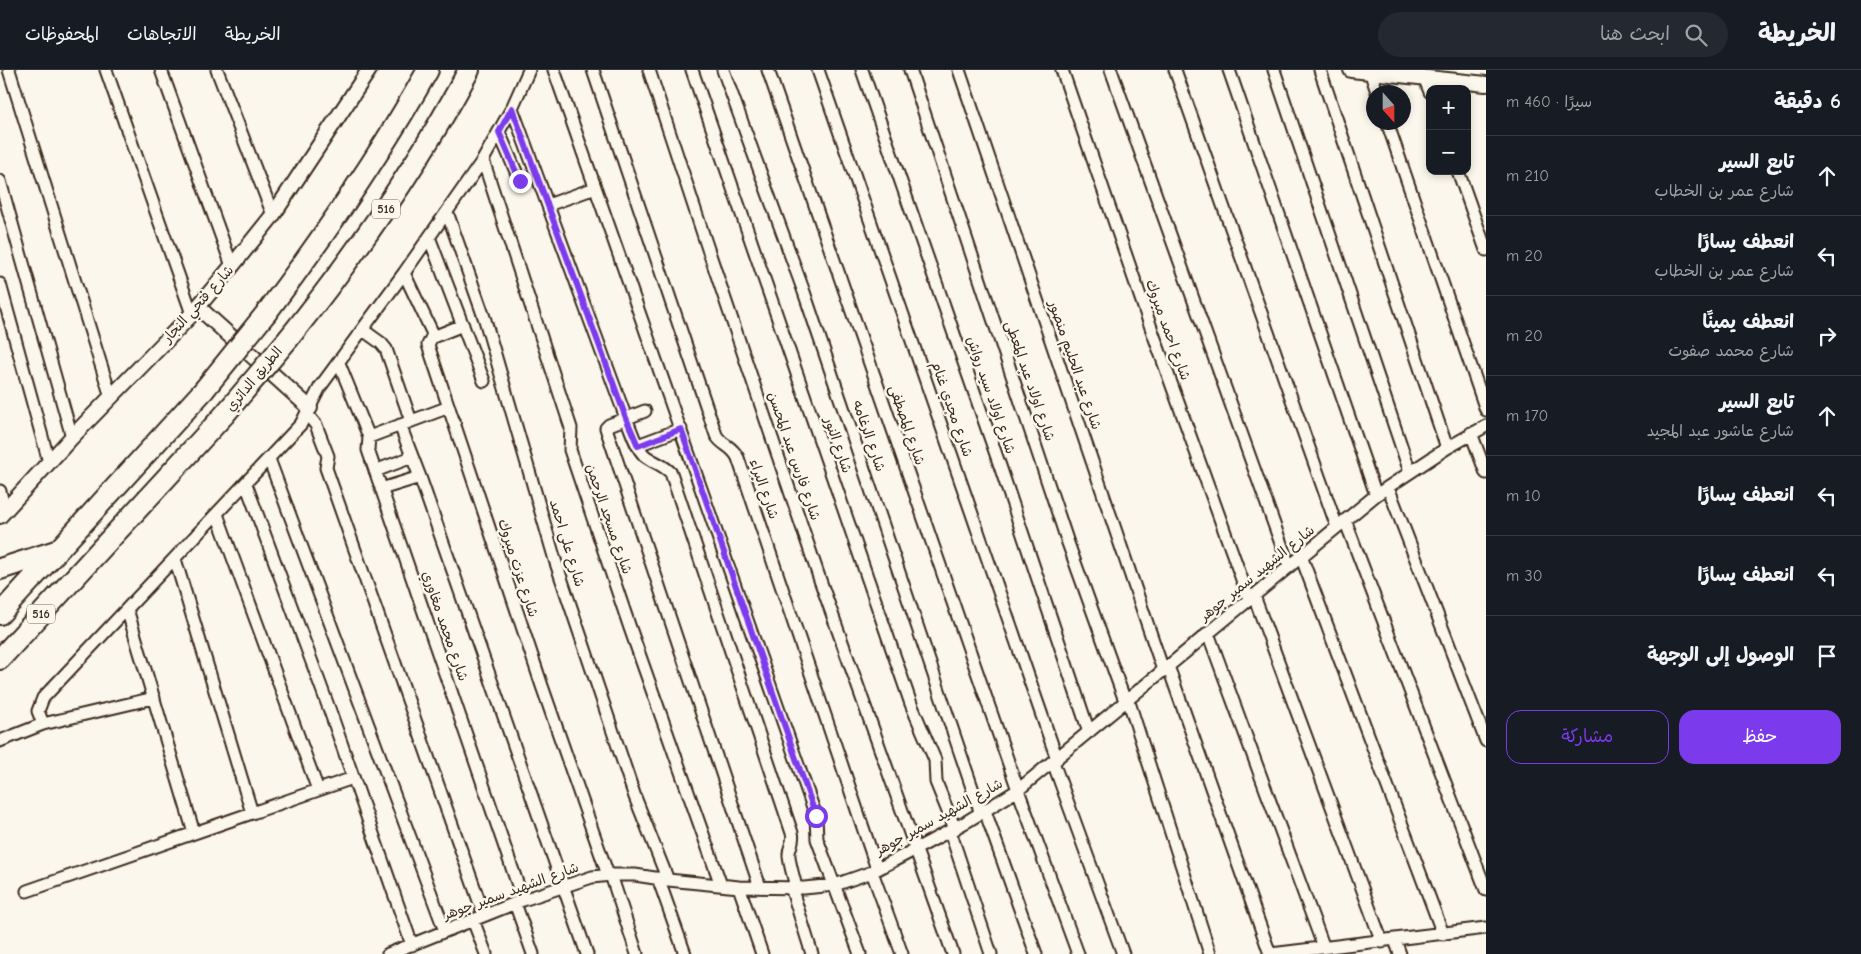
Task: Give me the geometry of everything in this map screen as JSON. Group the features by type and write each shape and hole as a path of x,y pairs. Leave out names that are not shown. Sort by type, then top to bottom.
{"highway":[{"name":"516","path":"0,614 204,390 267,312 363,177 428,70"},
{"name":"الطريق الدائري","path":"0,658 224,415 288,338 354,254 393,198 425,148 470,70"},
{"path":"0,569 58,550"}],"street":[{"path":"9,70 111,397"},
{"path":"106,70 195,310 309,411 316,425 328,456 326,468 345,515 484,915"},
{"path":"161,70 232,266"},
{"path":"217,70 273,215"},
{"name":"شارع فتحي النجار","path":"2,513 72,437 195,310 232,266 273,215 369,70"},
{"path":"42,724 38,716 40,702 301,424 320,387 430,237 483,160 512,108 529,70"},
{"path":"554,70 816,816 817,839 860,954"},
{"name":"شارع البراء","path":"592,70 716,434 719,440 733,449 738,458 902,954"},
{"name":"شارع فارس عبد المحسن","path":"649,70 820,580 952,954"},
{"name":"شارع النور","path":"692,70 911,704 935,760 936,782 991,954"},
{"name":"شارع الرغامه","path":"723,70 807,302 983,812 1036,954"},
{"name":"شارع المصطفى","path":"768,70 1018,790 1078,954"},
{"name":"شارع مجدي غنام","path":"818,70 1123,954"},
{"name":"شارع اولاد سيد رواش","path":"862,70 993,447 1089,732"},
{"name":"شارع اولاد عبد المعطى","path":"910,70 1068,543 1126,700 1210,954"},
{"name":"شارع عبد الحليم منصور","path":"959,70 1165,668 1270,954"},
{"name":"شارع احمد مبروك","path":"1062,70 1152,331 1382,942"},
{"path":"1111,70 1289,566"},
{"path":"1175,70 1341,524 1486,890"},
{"path":"1230,70 1376,495"},
{"path":"1274,70 1410,472"},
{"path":"1320,70 1447,448"},
{"path":"1351,70 1433,75 1486,84"},
{"path":"1370,71 1375,85"},
{"path":"512,108 638,446 646,456 666,467 671,473 793,838 789,857 794,888 812,954"},
{"path":"1390,130 1486,410"},
{"path":"499,132 520,181"},
{"name":"شارع مسجد الرحمن","path":"483,160 572,428 570,450 630,628 721,885"},
{"path":"1459,175 1486,250"},
{"path":"0,181 72,437"},
{"path":"548,204 595,188"},
{"name":"شارع على احمد","path":"447,212 485,320 555,560 663,879 685,954"},
{"path":"430,237 484,381"},
{"name":"شارع عزت مبروك","path":"404,273 432,334 428,345 542,686 637,954"},
{"path":"0,284 49,462"},
{"path":"432,337 464,325"},
{"path":"363,330 386,349 406,423 412,457 587,954"},
{"name":"شارع محمد مغاوري","path":"339,363 368,437 368,450 519,901 533,954"},
{"path":"368,437 449,407"},
{"path":"645,411 609,424 606,428 760,887"},
{"name":"شارع الشهيد سمير جوهر","path":"388,954 415,947 445,931 519,901 577,881 609,875 635,874 739,887 794,888 835,886 874,871 952,830 1018,790 1376,495 1471,432 1486,426"},
{"path":"638,446 681,429"},
{"path":"1471,432 1486,474"},
{"path":"375,471 412,457"},
{"path":"269,459 445,931"},
{"path":"382,489 420,477"},
{"path":"246,484 415,947"},
{"path":"1388,488 1486,741"},
{"path":"0,491 2,513"},
{"path":"217,514 318,790"},
{"path":"1301,556 1443,934"},
{"path":"175,559 252,813"},
{"path":"127,609 194,833"},
{"path":"1208,633 1324,948"},
{"path":"0,741 42,724 154,698"},
{"path":"27,892 353,778"},
{"path":"739,887 762,954"},
{"path":"473,920 486,954"},
{"path":"1270,954 1309,952 1324,948 1352,950 1382,942 1486,928"},
{"path":"1395,940 1400,954"}],"route":[{"path":"520,181 499,132 512,108 638,446 681,429 816,816"}]}
